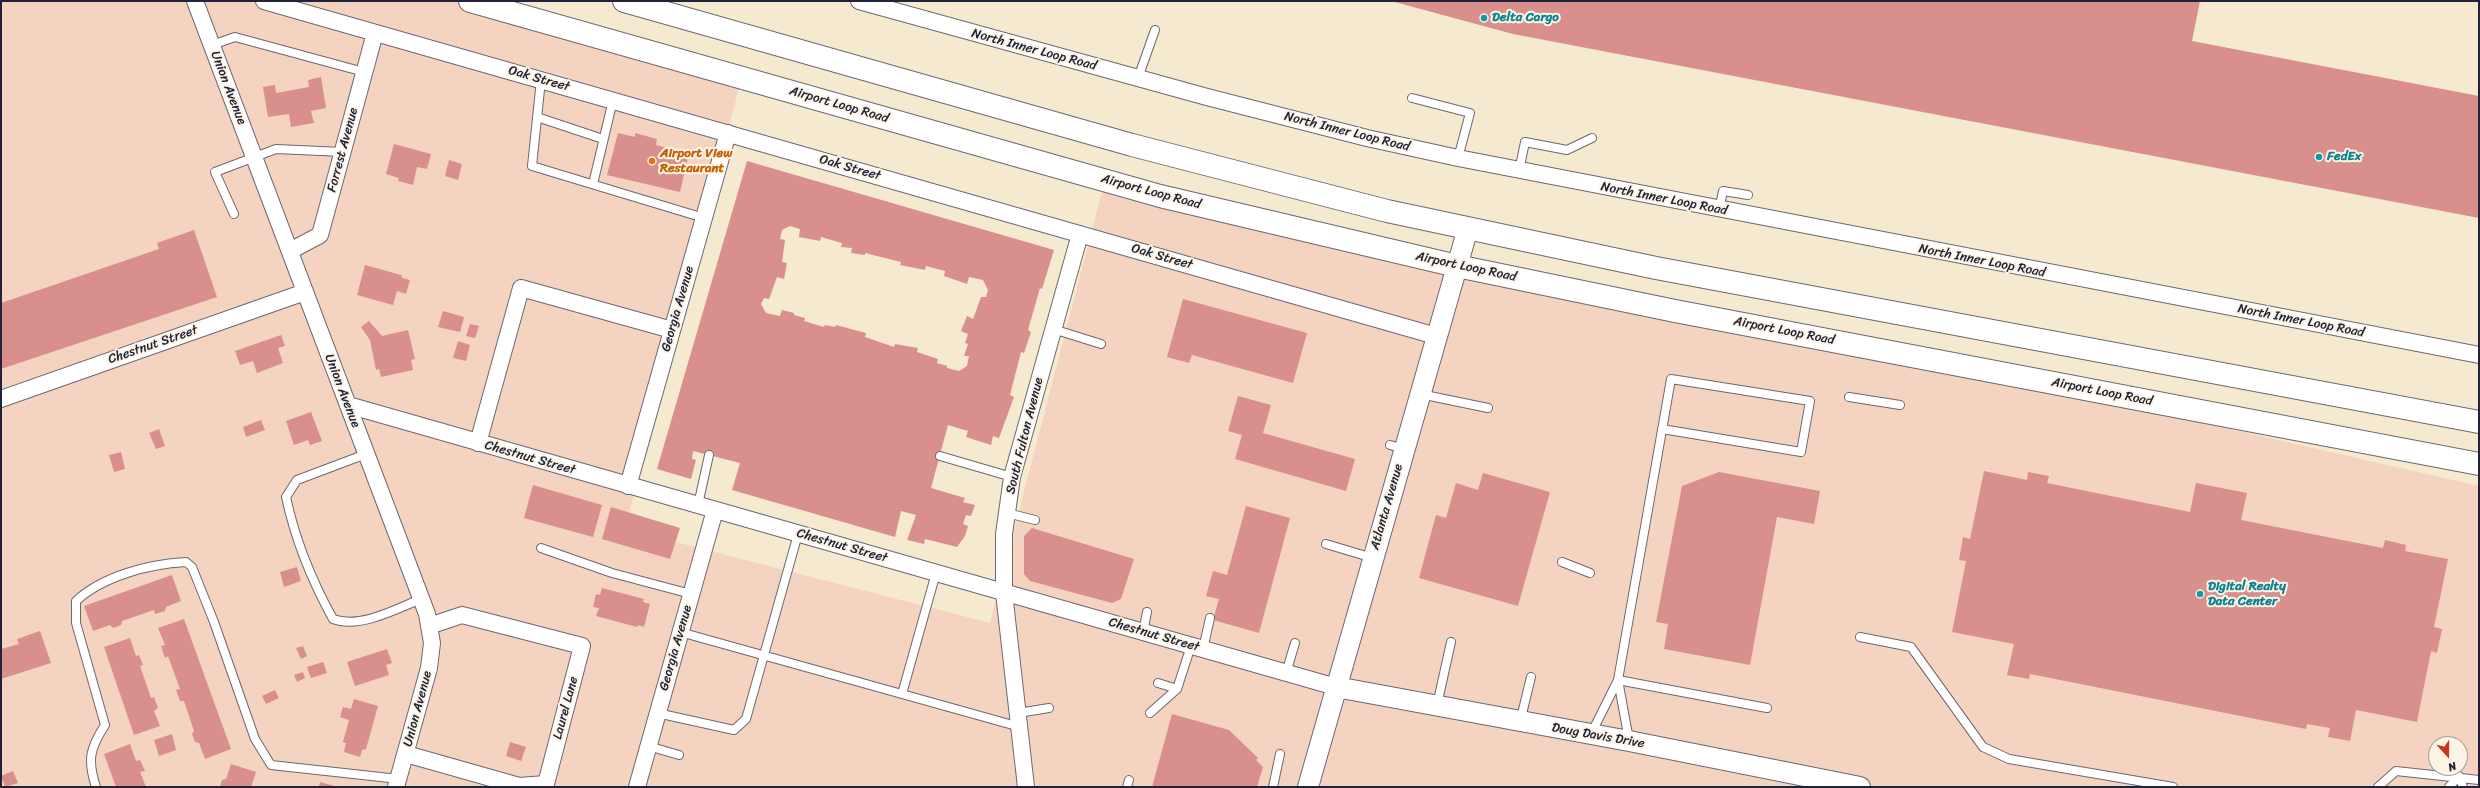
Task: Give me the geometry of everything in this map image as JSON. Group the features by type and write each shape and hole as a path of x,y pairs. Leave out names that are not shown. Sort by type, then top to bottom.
{"main road":[{"name":"Airport Loop Road","path":"470,1 1160,196 1457,266 1667,309 2479,464"},
{"path":"624,1 1132,145 1387,210 1656,268 2479,422"}],"street":[{"name":"Union Avenue","path":"195,1 421,599 429,626 432,643 429,668 397,783"},
{"name":"Oak Street","path":"264,1 1436,336"},
{"name":"North Inner Loop Road","path":"859,1 878,4 1138,78 1367,138 1458,158 1719,210 2479,355"},
{"name":"Forrest Avenue","path":"290,251 320,235 375,33"},
{"name":"Georgia Avenue","path":"628,486 728,133"},
{"name":"Atlanta Avenue","path":"1308,787 1373,558 1397,447 1420,394 1468,228"},
{"name":"South Fulton Avenue","path":"1026,787 1004,593 1004,534 1012,477 1080,234"},
{"path":"478,443 520,288 672,330"},
{"name":"Chestnut Street","path":"1,399 305,292"},
{"name":"Chestnut Street","path":"348,405 1336,687"},
{"name":"Georgia Avenue","path":"636,787 715,510"},
{"name":"Laurel Lane","path":"406,754 519,786 546,784 582,646 462,615 429,626"},
{"name":"Doug Davis Drive","path":"1336,687 1629,741 1847,786"}],"lane":[{"path":"1138,78 1155,30"},
{"path":"212,45 235,37 364,72"},
{"path":"541,80 532,166 704,218"},
{"path":"1412,98 1470,113 1458,158"},
{"path":"593,184 613,100"},
{"path":"537,118 603,140"},
{"path":"1519,171 1525,142 1567,150 1592,138"},
{"path":"234,214 215,172 276,149 343,152"},
{"path":"1719,210 1723,191 1748,195"},
{"path":"1053,329 1102,344"},
{"path":"1591,734 1618,680 1662,429 1671,379 1810,402 1801,452 1662,429"},
{"path":"1420,394 1488,408"},
{"path":"1849,397 1900,405"},
{"path":"366,454 297,480 286,497 292,526 322,599 333,619 343,623 374,617 421,599"},
{"path":"698,505 709,455"},
{"path":"940,456 1012,477"},
{"path":"1007,513 1035,520"},
{"path":"657,713 734,730 746,720 798,534"},
{"path":"1326,544 1373,558"},
{"path":"541,548 612,573 691,594"},
{"path":"96,787 90,770 92,744 106,725 76,623 76,601 88,590 117,577 170,563 186,562 192,567 214,622 255,739 271,765 397,783"},
{"path":"1562,562 1590,573"},
{"path":"902,694 936,573"},
{"path":"1143,632 1147,612"},
{"path":"1150,713 1177,688 1210,618"},
{"path":"680,632 902,694 1019,720 1049,708"},
{"path":"1860,637 1911,647 1983,747 2009,759 2172,787"},
{"path":"1437,706 1451,642"},
{"path":"1286,673 1295,644"},
{"path":"1520,722 1531,677"},
{"path":"1618,680 1767,708"},
{"path":"1618,680 1629,741"},
{"path":"1158,683 1177,688"},
{"path":"648,746 679,755"},
{"path":"1273,787 1280,754"},
{"path":"2378,787 2396,771 2428,774"},
{"path":"2459,776 2479,780"},
{"path":"2449,787 2459,776"},
{"path":"2459,776 2462,787"}],"shaded area":[{"path":"1,1 457,1 742,76 625,529 990,623 1107,172 1401,249 2085,396 2479,486 2479,787 1,787"}],"building":[{"name":"FedEx","path":"1391,1 2200,1 2192,41 2479,96 2479,218 1513,34"},
{"path":"321,77 326,108 311,111 314,123 291,127 289,114 268,117 263,87 275,85 276,93 309,87 308,80"},
{"path":"618,133 635,137 635,133 657,139 656,145 689,153 680,192 607,175"},
{"path":"394,144 431,154 427,169 417,167 413,185 398,181 399,178 386,174"},
{"path":"449,160 462,164 458,180 445,176"},
{"path":"747,161 1054,250 1042,289 1040,288 1028,330 1031,332 1024,353 1021,352 1010,395 1014,397 999,438 993,436 991,445 966,437 968,431 948,425 931,488 965,498 963,502 975,505 971,516 966,515 963,524 968,526 965,536 957,547 925,539 924,544 907,540 916,515 901,511 895,537 732,490 740,463 693,451 692,459 696,460 691,479 657,469","holes":["790,226 800,229 799,237 820,241 821,237 842,243 841,247 852,248 851,253 865,255 865,253 901,262 900,265 925,270 926,266 945,271 944,276 967,284 969,277 983,280 988,290 986,297 981,297 973,319 967,316 961,331 968,334 965,343 968,344 964,356 969,356 967,366 959,371 947,368 947,366 937,363 938,359 917,352 918,348 895,344 894,347 865,337 866,333 836,325 835,327 825,325 824,327 804,321 805,318 794,315 794,313 782,310 780,316 766,313 761,304 764,298 769,299 777,277 784,279 787,263 782,262 785,240 780,239 782,230"]},
{"path":"194,230 217,297 1,369 1,303 159,249 157,243"},
{"path":"365,265 401,275 402,278 410,280 406,294 397,291 393,305 357,295"},
{"path":"1183,299 1307,333 1293,383 1192,355 1189,363 1167,357"},
{"path":"443,311 464,317 460,332 438,327"},
{"path":"369,321 382,336 408,330 415,359 411,360 413,370 381,377 379,369 376,370 370,340 361,327"},
{"path":"470,324 479,326 475,338 466,336"},
{"path":"281,335 285,346 278,348 283,363 257,373 253,361 240,365 235,351"},
{"path":"458,341 470,345 466,361 453,358"},
{"path":"1238,396 1271,405 1263,433 1355,459 1346,491 1235,459 1242,435 1228,431"},
{"path":"311,412 322,441 310,445 308,440 294,445 286,421"},
{"path":"261,420 265,430 246,437 243,427"},
{"path":"159,429 165,446 156,449 149,433"},
{"path":"121,452 125,469 114,472 109,455"},
{"name":"Digital Realty Data Center","path":"1984,471 2027,480 2028,472 2049,476 2047,483 2190,512 2196,483 2247,493 2241,520 2383,548 2385,540 2406,545 2405,551 2448,559 2434,627 2442,629 2437,653 2431,651 2417,722 2356,710 2350,741 2328,737 2330,728 2307,724 2306,729 2030,674 2029,679 2007,675 2014,644 1952,632 1966,561 1959,560 1963,537 1970,539"},
{"path":"1719,472 1820,491 1814,524 1777,517 1750,665 1664,649 1668,624 1656,622 1682,486"},
{"path":"1483,473 1550,492 1518,606 1419,578 1436,515 1446,518 1456,483 1478,490"},
{"path":"533,485 602,505 593,537 524,518"},
{"path":"1246,506 1290,518 1259,633 1213,620 1219,599 1206,596 1213,571 1227,575"},
{"path":"611,507 680,528 670,559 602,539"},
{"path":"1032,528 1134,559 1121,599 1112,603 1030,581 1024,574 1024,536"},
{"path":"297,567 301,581 284,587 280,572"},
{"path":"172,575 181,601 166,607 165,611 155,614 154,610 122,621 121,625 113,628 110,625 93,631 84,606"},
{"path":"602,588 644,599 643,602 650,604 644,627 638,625 637,627 596,616 599,608 593,607 596,594 600,595"},
{"path":"184,619 231,749 205,759 199,743 195,742 192,734 194,731 184,701 180,701 176,690 180,689 168,656 165,658 161,646 165,645 158,628"},
{"path":"40,631 51,663 1,679 1,649 19,644 17,639"},
{"path":"130,638 136,656 139,655 143,665 140,666 151,698 154,697 158,708 154,711 160,726 134,735 104,647"},
{"path":"303,646 307,656 301,659 296,648"},
{"path":"387,649 392,663 386,665 389,675 355,686 347,662"},
{"path":"323,662 327,673 311,678 307,667"},
{"path":"303,672 305,678 297,682 294,675"},
{"path":"275,690 279,698 266,704 262,696"},
{"path":"354,699 378,706 366,749 362,750 360,757 344,752 346,743 343,742 349,720 340,717 343,707 351,709"},
{"path":"1172,714 1229,730 1258,758 1256,760 1263,767 1257,787 1152,787"},
{"path":"172,734 176,750 159,756 154,740"},
{"path":"510,742 526,747 521,761 506,756"},
{"path":"130,744 136,761 140,760 145,771 140,772 146,787 116,787 104,754"},
{"path":"231,764 256,772 251,787 220,787 222,780 226,779"},
{"path":"13,771 18,783 5,787 1,776"},
{"path":"320,782 338,787 319,787"}],"place":[{"name":"Delta Cargo","path":"1484,18"},
{"name":"FedEx","path":"2319,157"},
{"name":"Airport View Restaurant","path":"652,161"},
{"name":"Digital Realty Data Center","path":"2200,594"}]}
